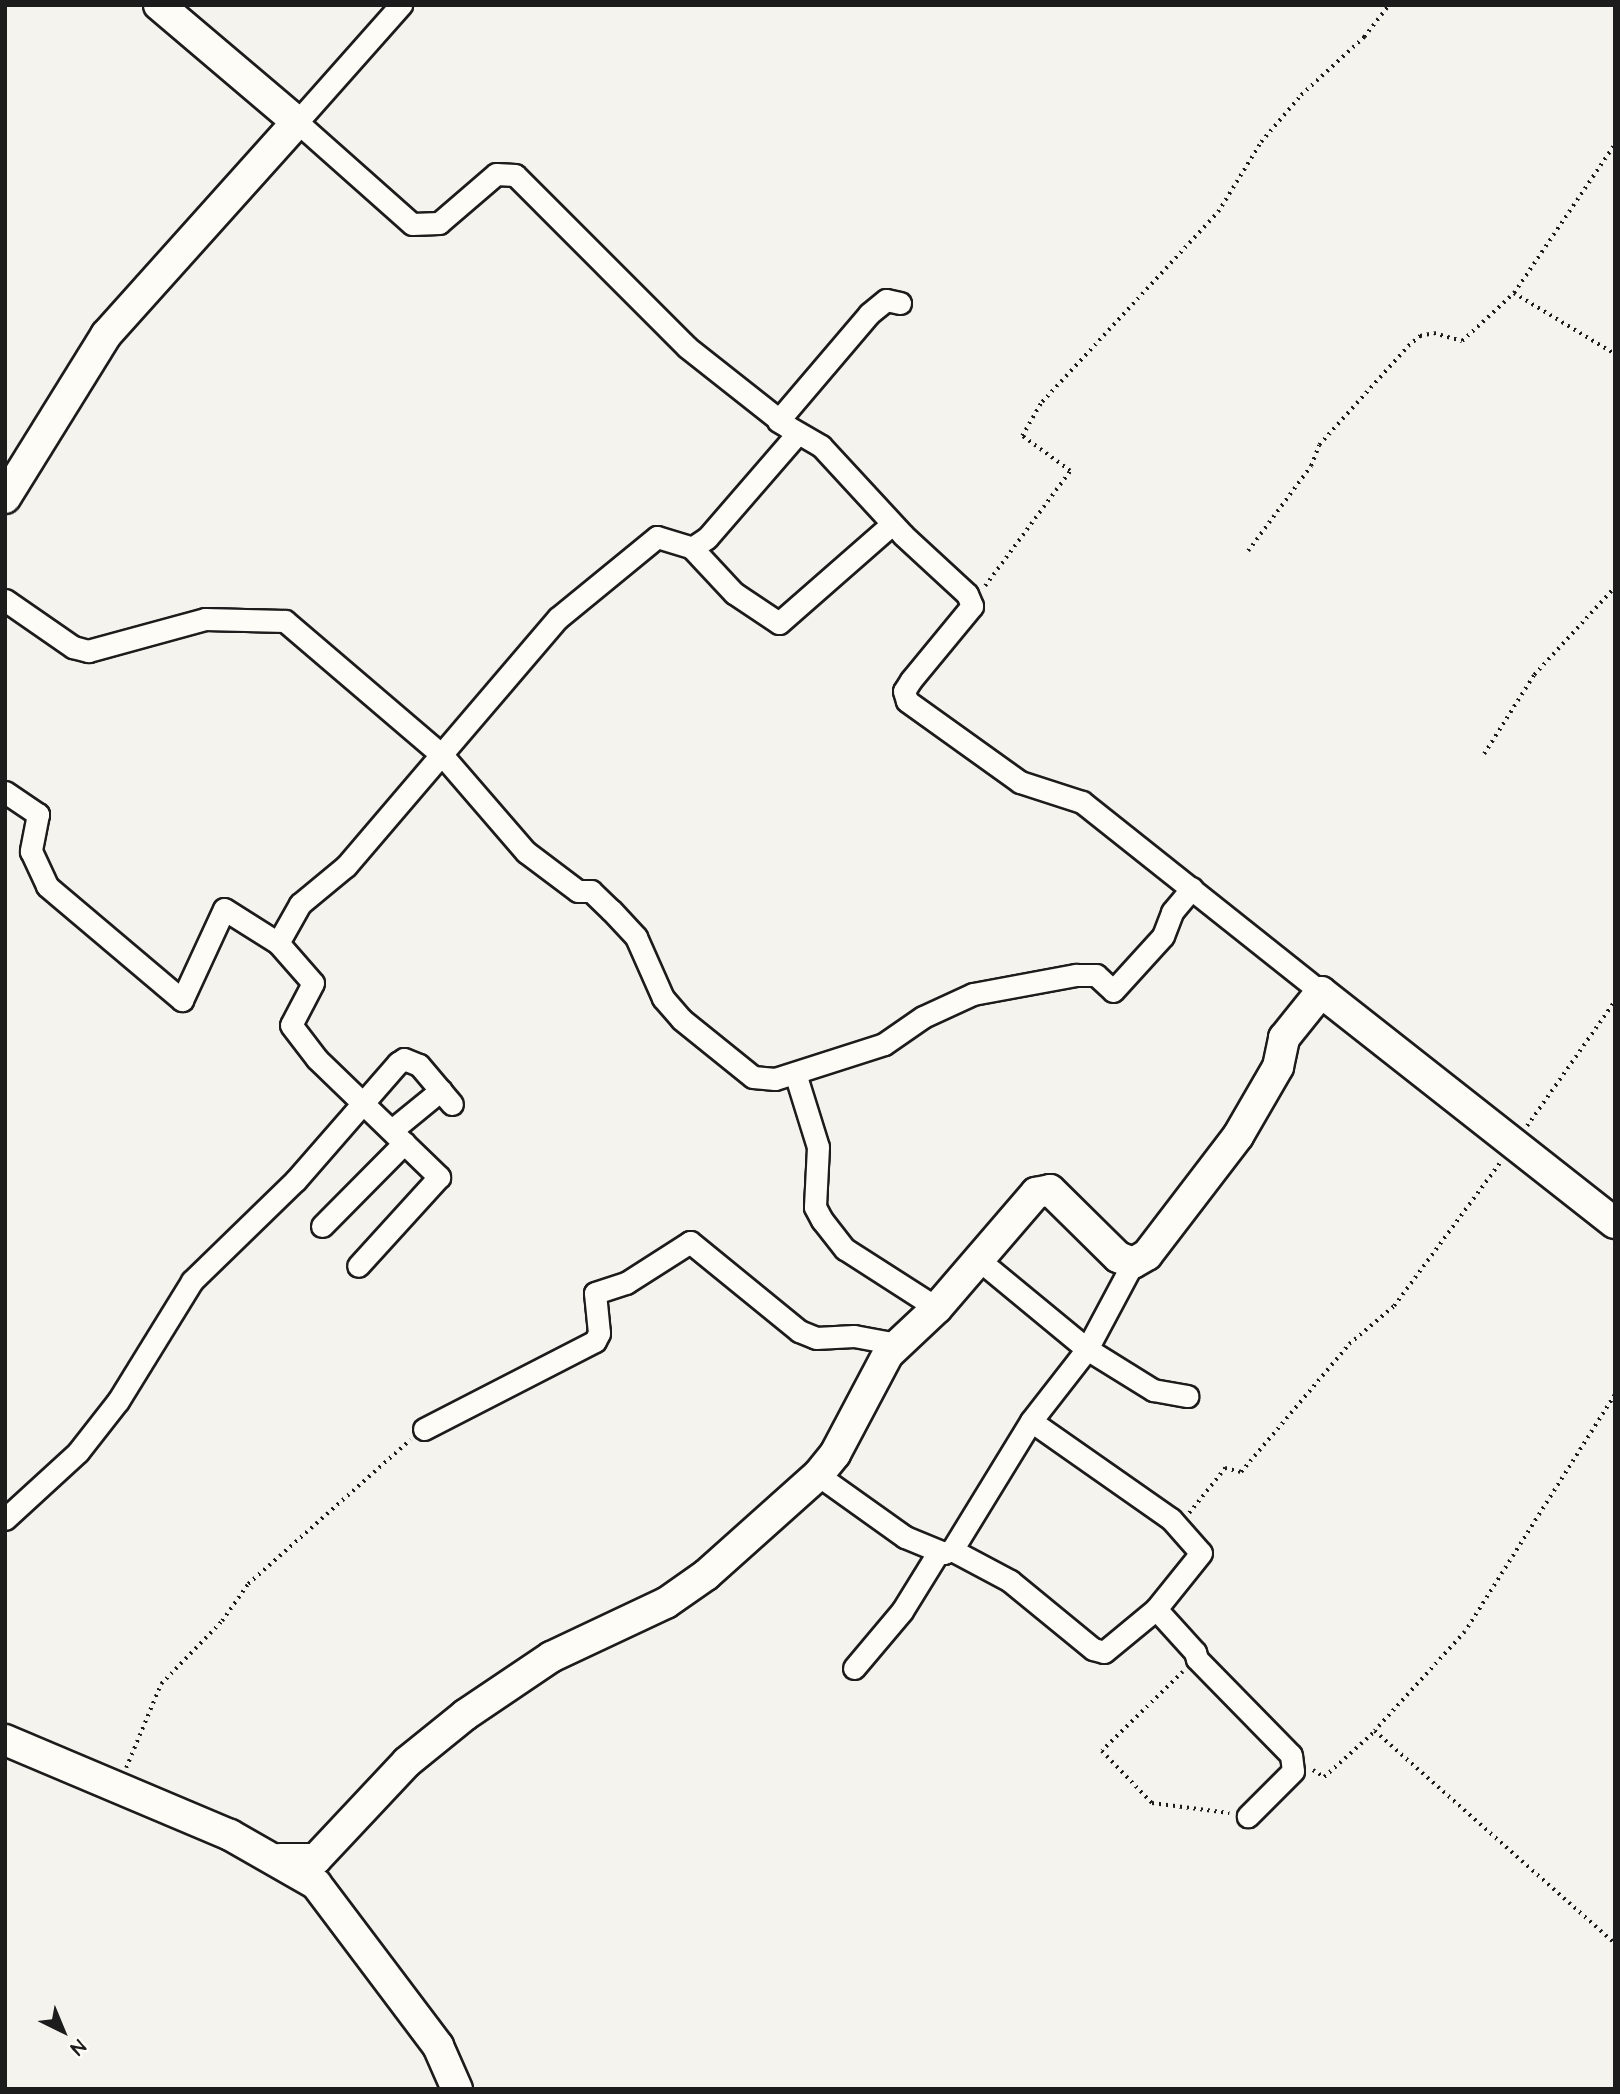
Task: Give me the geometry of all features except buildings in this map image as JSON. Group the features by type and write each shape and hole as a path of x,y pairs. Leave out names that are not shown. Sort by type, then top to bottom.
{"street":[{"path":"159,5 412,224 439,223 496,174 515,175 687,347 797,434 794,442 707,538 692,548"},
{"path":"5,498 106,335 401,5"},
{"path":"778,421 869,314 886,300 900,303"},
{"path":"778,421 821,446 892,524 948,573 972,606 911,680 904,691 907,701 1020,782 1082,802 1321,992 1516,1142 1615,1223"},
{"path":"278,943 300,904 346,866 443,756 558,618 657,537 692,548 734,593 779,623 892,524"},
{"path":"5,600 73,647 88,650 205,619 285,621 443,756 526,852 578,891 592,891 636,937 663,998 681,1019 753,1077 775,1079 884,1044 923,1017 973,994 1076,975 1096,975 1113,992 1163,936 1172,912 1192,888"},
{"path":"5,792 38,814 31,851 47,886 181,1000 225,909 278,943 313,983 291,1025 317,1059 365,1101 439,1177 358,1266"},
{"path":"854,1668 902,1611 946,1551 1031,1421 1087,1349 1133,1263 1147,1255 1213,1173 1264,1096 1278,1068 1284,1038 1321,992"},
{"path":"5,1519 78,1452 110,1411 192,1281 295,1181 404,1059 419,1065 447,1097 398,1137 322,1226"},
{"path":"796,1073 818,1147 815,1207 822,1220 845,1249 937,1308"},
{"path":"280,1860 316,1859 407,1762 465,1715 551,1657 666,1603 706,1575 818,1475 897,1345 937,1308 1036,1193 1050,1190 1118,1257 1133,1263"},
{"path":"424,1429 595,1341 599,1333 595,1293 626,1283 690,1242 799,1331 816,1338 854,1336 897,1345"},
{"path":"979,1260 1087,1349 1153,1390 1187,1396"},
{"path":"818,1475 905,1537 946,1551 1010,1581 1048,1615 1104,1652 1156,1609 1201,1553 1171,1519 1031,1421"},
{"path":"1156,1609 1195,1652 1196,1659 1291,1755 1293,1771 1248,1816"},
{"path":"5,1740 280,1860 316,1884 438,2046 457,2089"}],"path":[{"path":"972,606 1070,471 1022,436 1042,402 1218,212 1261,142 1301,94 1364,37 1389,5"},
{"path":"1248,551 1311,466 1319,445 1408,346 1420,336 1434,333 1462,341 1514,293 1615,144"},
{"path":"1514,293 1615,354"},
{"path":"1484,754 1534,676 1615,587"},
{"path":"1171,1519 1186,1516 1225,1468 1241,1472 1349,1343 1394,1306 1516,1142 1615,1001"},
{"path":"1291,1755 1324,1777 1375,1731 1472,1622 1615,1395"},
{"path":"118,1789 161,1684 222,1620 248,1584 424,1429"},
{"path":"1196,1659 1102,1751 1152,1803 1248,1816"},
{"path":"1375,1731 1615,1944"}]}
